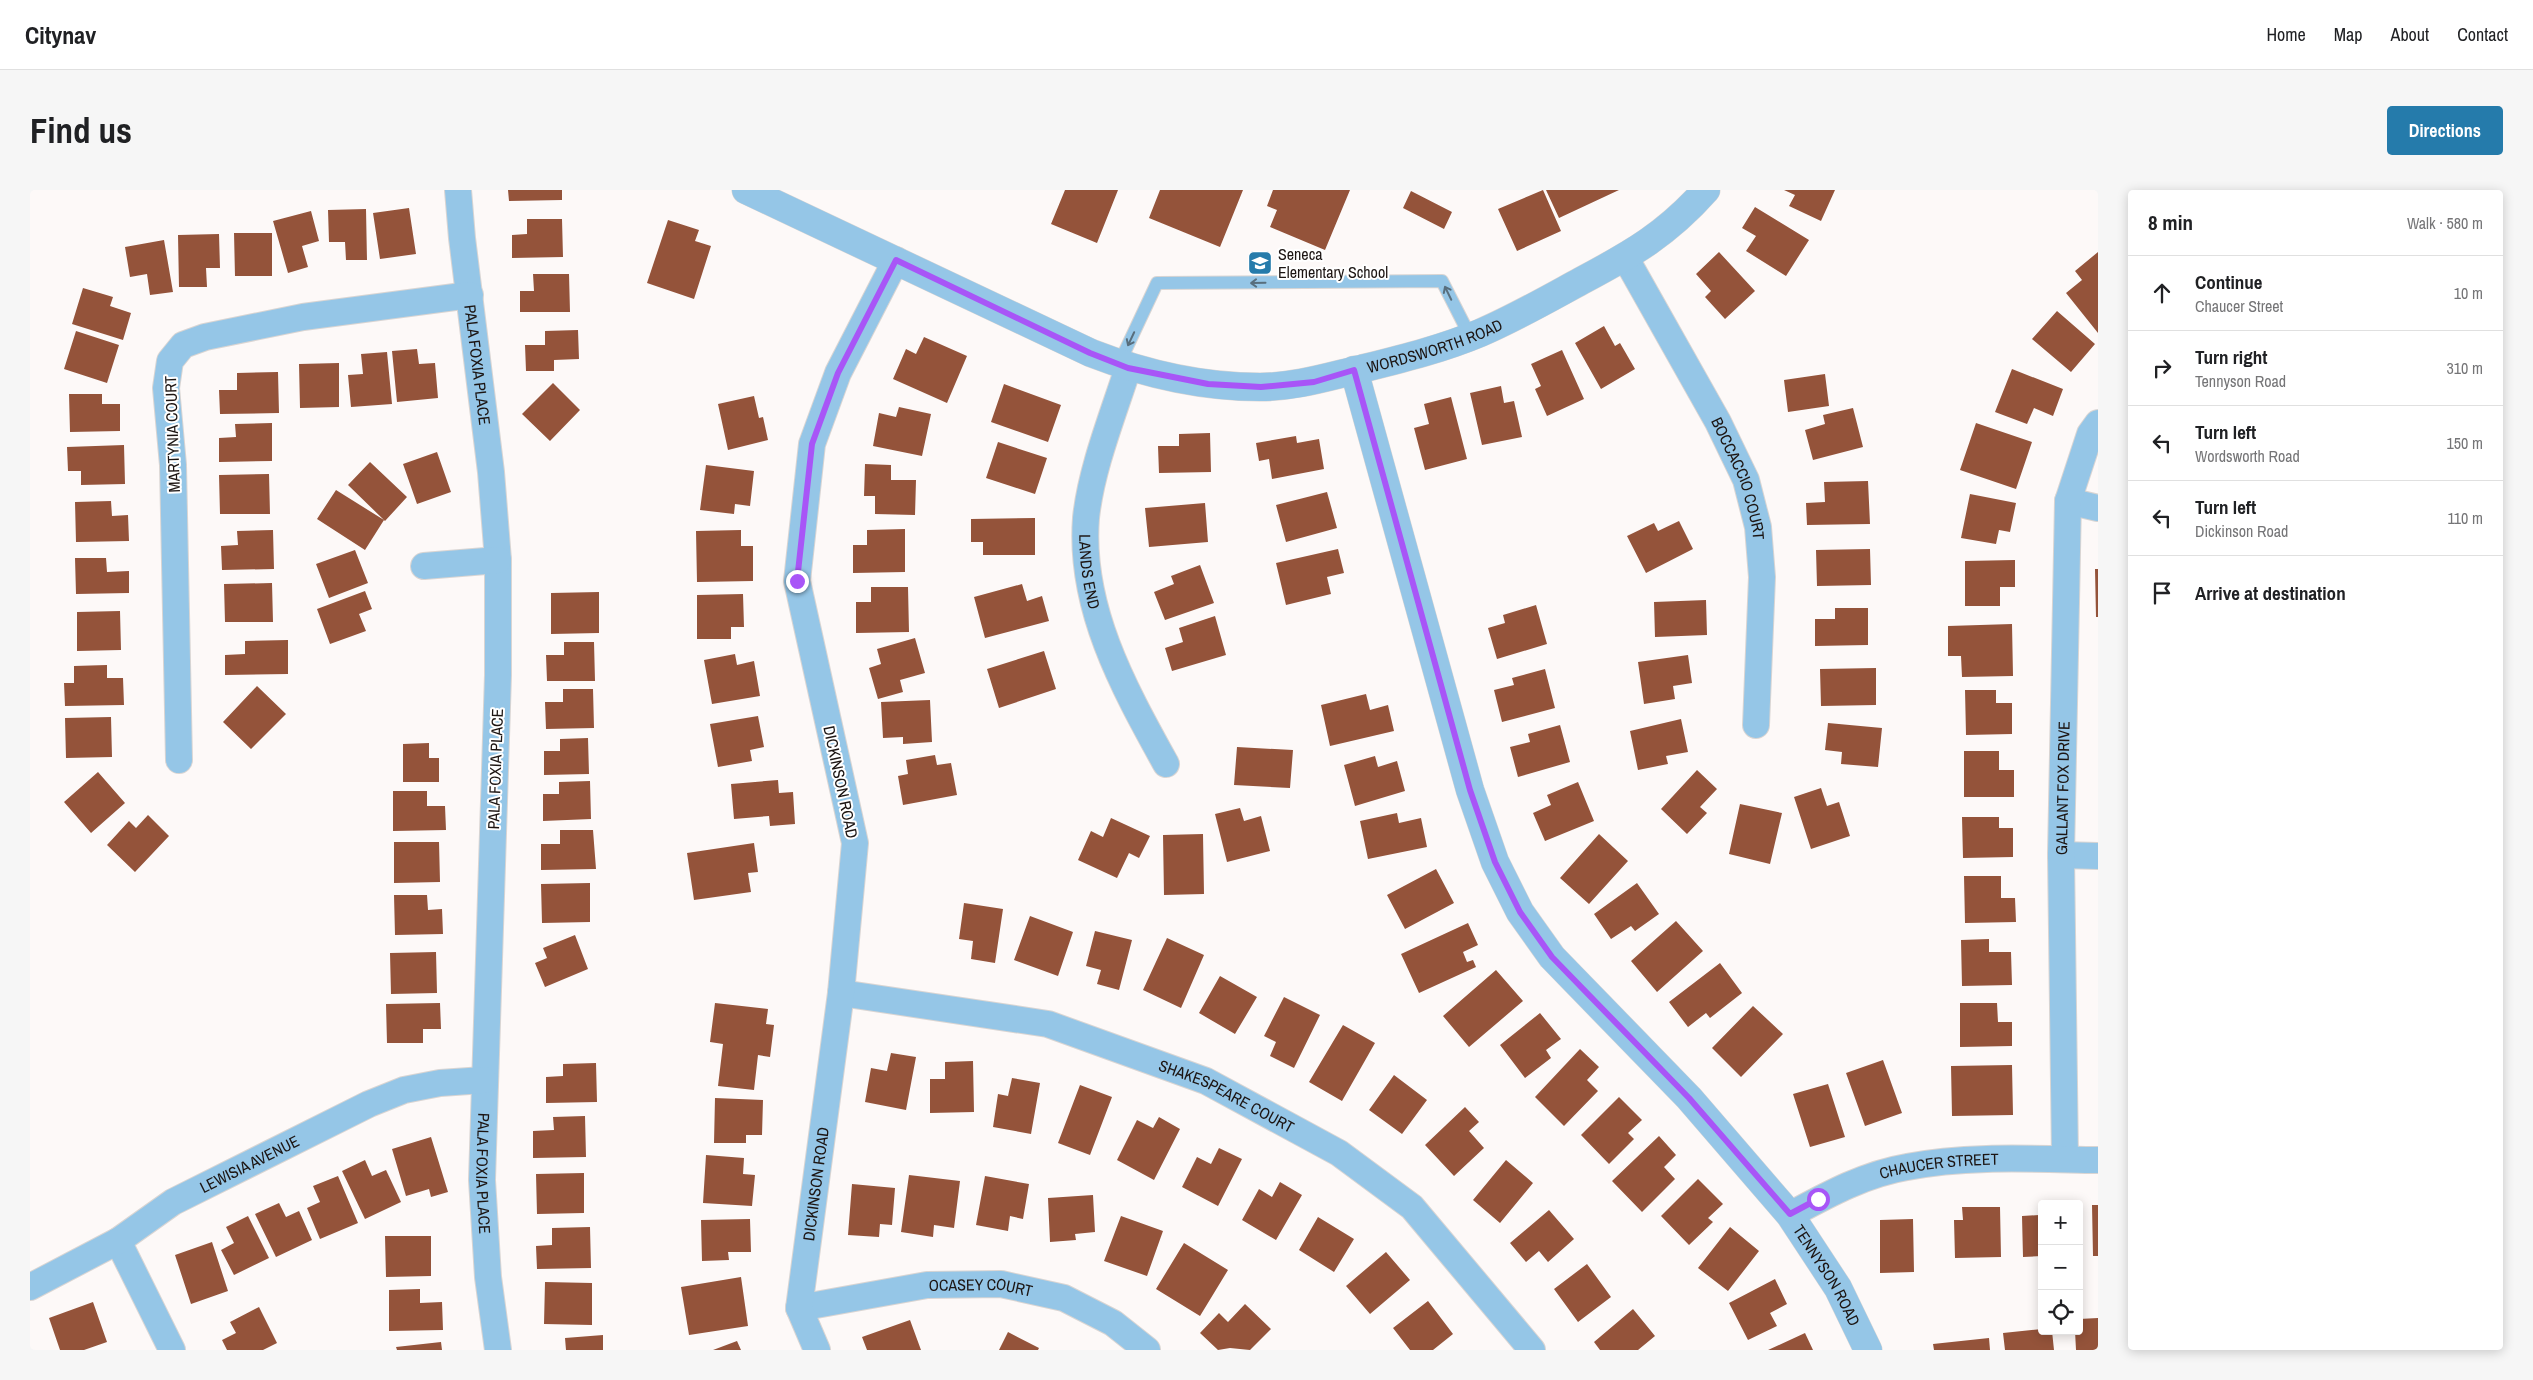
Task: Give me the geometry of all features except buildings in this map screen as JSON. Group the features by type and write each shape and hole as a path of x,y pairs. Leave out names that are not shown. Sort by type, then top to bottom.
{"street":[{"name":"PALA FOXIA PLACE","path":"458,190 462,238 491,472 498,560 498,684 482,1180 488,1277 498,1350"},
{"name":"WORDSWORTH ROAD","path":"746,190 1090,353 1124,366 1208,384 1261,387 1314,382 1416,355 1470,336 1531,309 1625,257 1663,233 1706,190"},
{"name":"BOCCACCIO COURT","path":"1625,257 1718,422 1746,480 1758,527 1762,577 1756,725"},
{"name":"DICKINSON ROAD","path":"799,1308 841,993 855,844 797,581 812,444 838,373 896,260"},
{"name":"MARTYNIA COURT","path":"179,760 173,465 166,388 170,361 183,345 205,337 303,317 470,294"},
{"name":"LANDS END","path":"1124,366 1086,518 1087,575 1101,631 1127,694 1166,764"},
{"name":"TENNYSON ROAD","path":"1354,370 1470,790 1495,862 1520,912 1552,957 1689,1098 1790,1214 1838,1288 1868,1350"},
{"name":"GALLANT FOX DRIVE","path":"2065,1160 2061,855 2068,501 2090,434 2098,423"},
{"path":"2068,501 2098,508"},
{"path":"424,566 498,560"},
{"path":"2061,855 2098,856"},
{"name":"SHAKESPEARE COURT","path":"841,993 1048,1024 1206,1081 1339,1153 1412,1207 1532,1350"},
{"name":"LEWISIA AVENUE","path":"30,1287 118,1241 173,1202 369,1104 404,1090 440,1083 484,1080"},
{"name":"CHAUCER STREET","path":"1790,1214 1838,1189 1871,1176 1906,1167 1952,1161 2098,1160"},
{"path":"118,1241 172,1350"},
{"name":"OCASEY COURT","path":"799,1308 927,1285 1001,1284 1064,1298 1113,1323 1147,1350"},
{"path":"799,1308 817,1350"}],"lane":[{"path":"1124,366 1157,284 1442,281 1470,336"}],"place":[{"name":"Seneca Elementary School","path":"1260,263"}],"route":[{"path":"797,581 812,444 838,373 896,260 1090,353 1128,368 1208,384 1261,387 1314,382 1354,370 1470,790 1495,862 1520,912 1552,957 1689,1098 1790,1214 1818,1199"}]}
